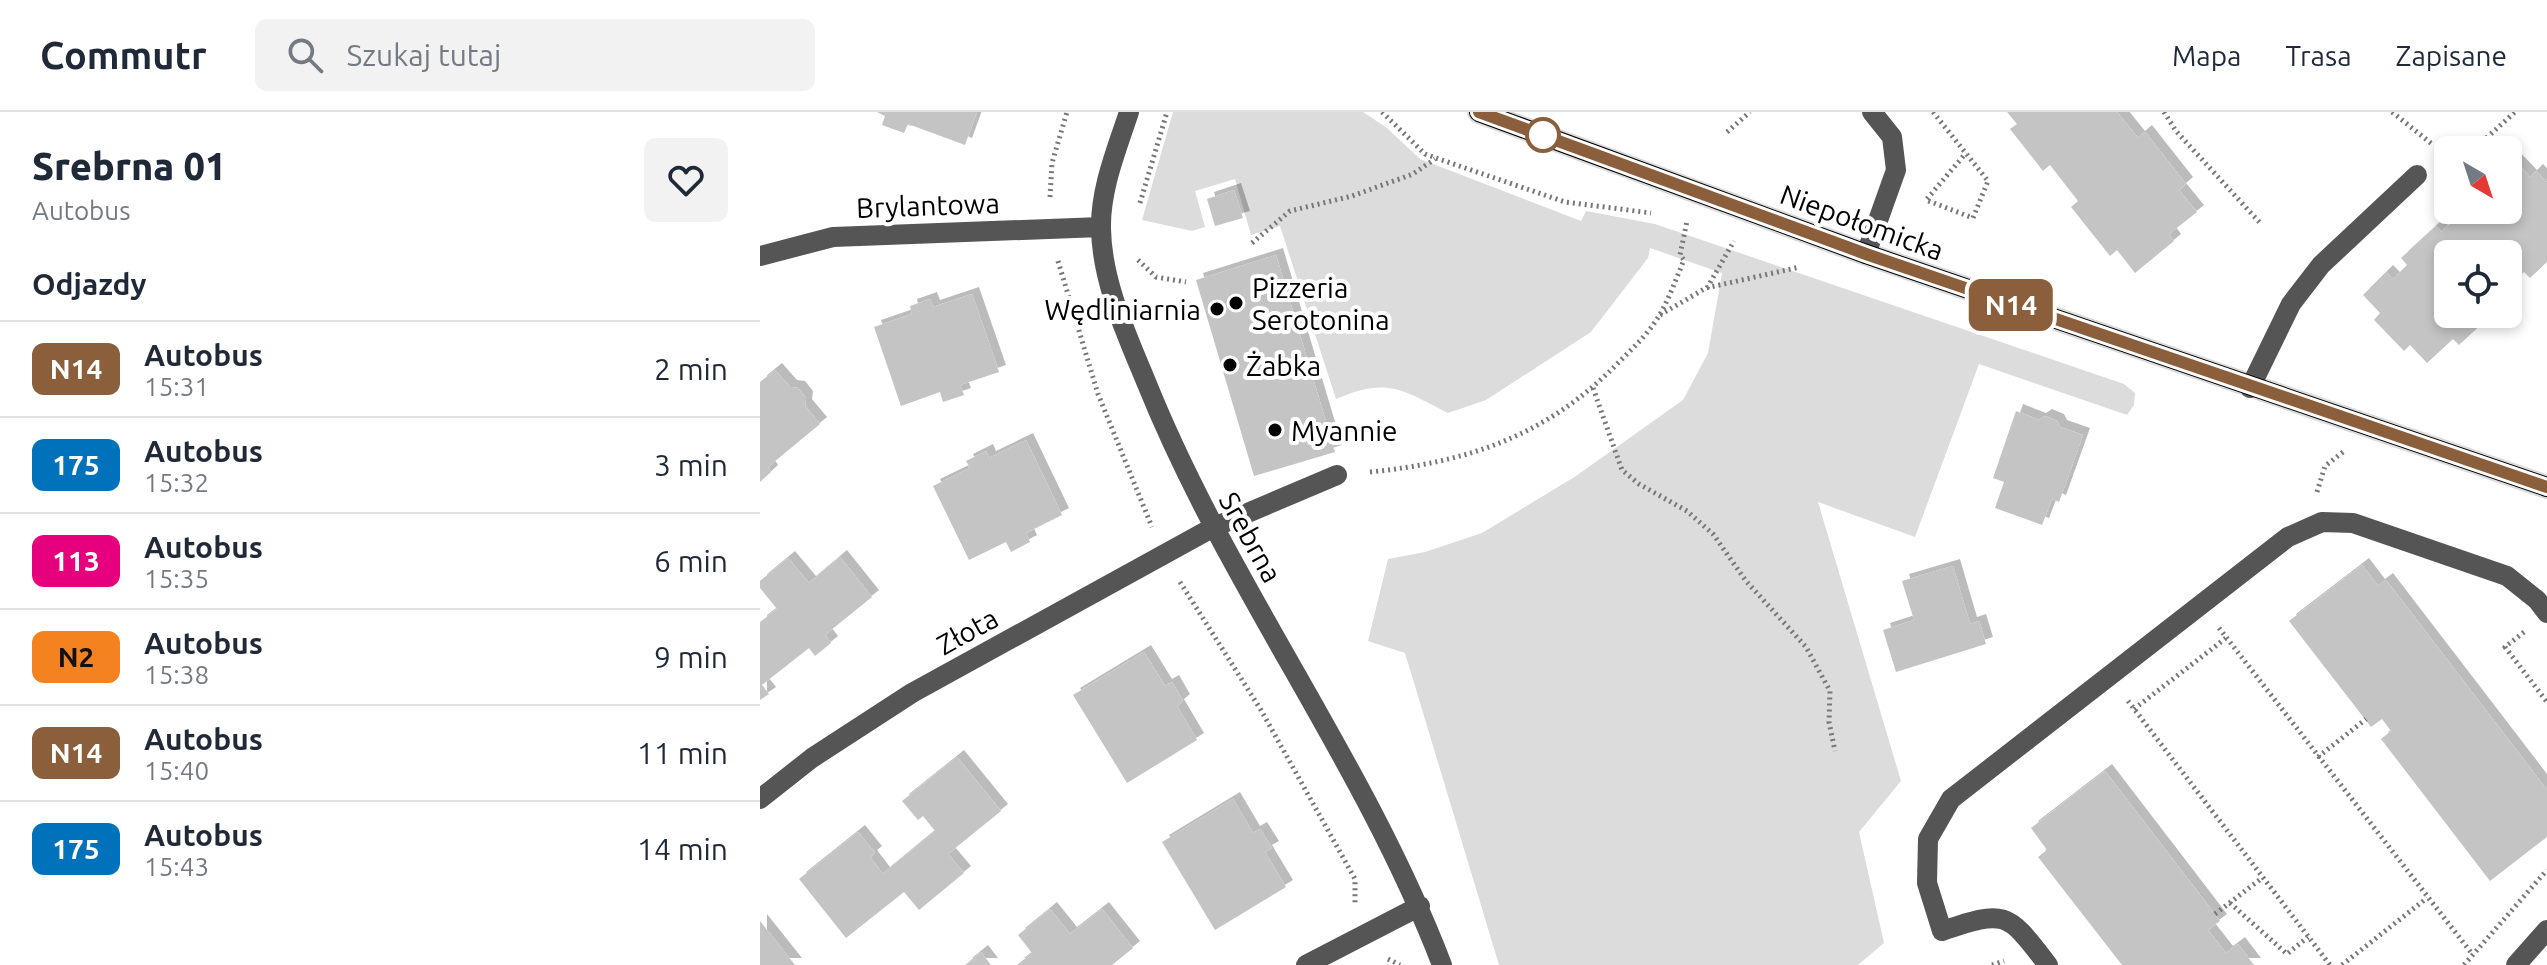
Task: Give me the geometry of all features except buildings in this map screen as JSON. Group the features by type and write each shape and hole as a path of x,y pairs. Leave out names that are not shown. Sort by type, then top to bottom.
{"main road":[{"name":"Niepołomicka","path":"1479,112 1866,254 2250,388 2547,487"}],"street":[{"name":"Srebrna","path":"1129,112 1108,175 1101,227 1105,270 1121,322 1164,427 1212,528 1362,790 1420,906 1442,965"},
{"path":"1866,254 1897,161 1892,137 1872,112"},
{"path":"2250,388 2291,304 2321,265 2417,175"},
{"name":"Brylantowa","path":"760,256 833,237 1101,227"},
{"name":"Złota","path":"760,799 812,758 912,693 1212,528 1337,475"},
{"path":"2048,965 2018,927 2002,917 1984,917 1942,931 1927,883 1928,839 1951,799 2288,537 2322,522 2353,523 2507,576 2547,613"},
{"path":"1306,965 1420,906"},
{"path":"2516,965 2547,930"}],"path":[{"path":"1136,215 1167,112"},
{"path":"1727,132 1750,112"},
{"path":"1933,112 1966,153 1988,181 1973,218 1926,200 1966,153"},
{"path":"2164,112 2176,131 2261,224"},
{"path":"2392,112 2434,146"},
{"path":"2488,136 2515,112"},
{"path":"1252,243 1290,211 1352,196 1413,174 1436,158"},
{"path":"2427,194 2434,202"},
{"path":"1337,475 1405,468 1464,455 1533,430 1593,388 1645,336 1659,316 1684,260 1680,255 1688,220"},
{"path":"1706,288 1737,237"},
{"path":"1138,272 1135,257 1156,277 1186,282"},
{"path":"1659,316 1706,288 1812,265"},
{"path":"1593,388 1622,470 1639,484 1687,511 1713,534 1746,581 1806,647 1830,691 1829,722 1835,751"},
{"path":"2320,482 2325,466 2343,453"},
{"path":"2304,499 2330,497"},
{"path":"2215,622 2473,955"},
{"path":"2526,631 2505,647 2547,702"},
{"path":"2134,709 2226,638"},
{"path":"2121,692 2330,965"},
{"path":"2318,757 2366,719"},
{"path":"2464,965 2547,870"},
{"path":"2215,914 2262,878"},
{"path":"2342,965 2427,898"},
{"path":"2230,903 2287,954 2308,937"}],"shaded area":[{"path":"1173,112 1363,112 1387,128 1420,159 1581,221 1586,211 1655,224 2124,384 2135,393 2134,405 2127,415 1979,364 1915,537 1818,502 1901,781 1859,832 1884,943 1858,965 1499,965 1405,653 1368,641 1388,559 1425,552 1482,533 1576,476 1683,400 1708,353 1722,273 1650,248 1648,258 1591,332 1486,400 1448,413 1405,392 1381,387 1336,399 1280,226 1251,235 1235,179 1195,191 1205,227 1192,231 1142,220"}],"bus line":[{"name":"N14","path":"1479,112 1866,254 2226,380 2547,487"}],"place":[{"name":"Pizzeria Serotonina","path":"1236,303"},
{"name":"Wędliniarnia","path":"1217,309"},
{"name":"Żabka","path":"1230,365"},
{"name":"Myannie","path":"1275,430"}]}
